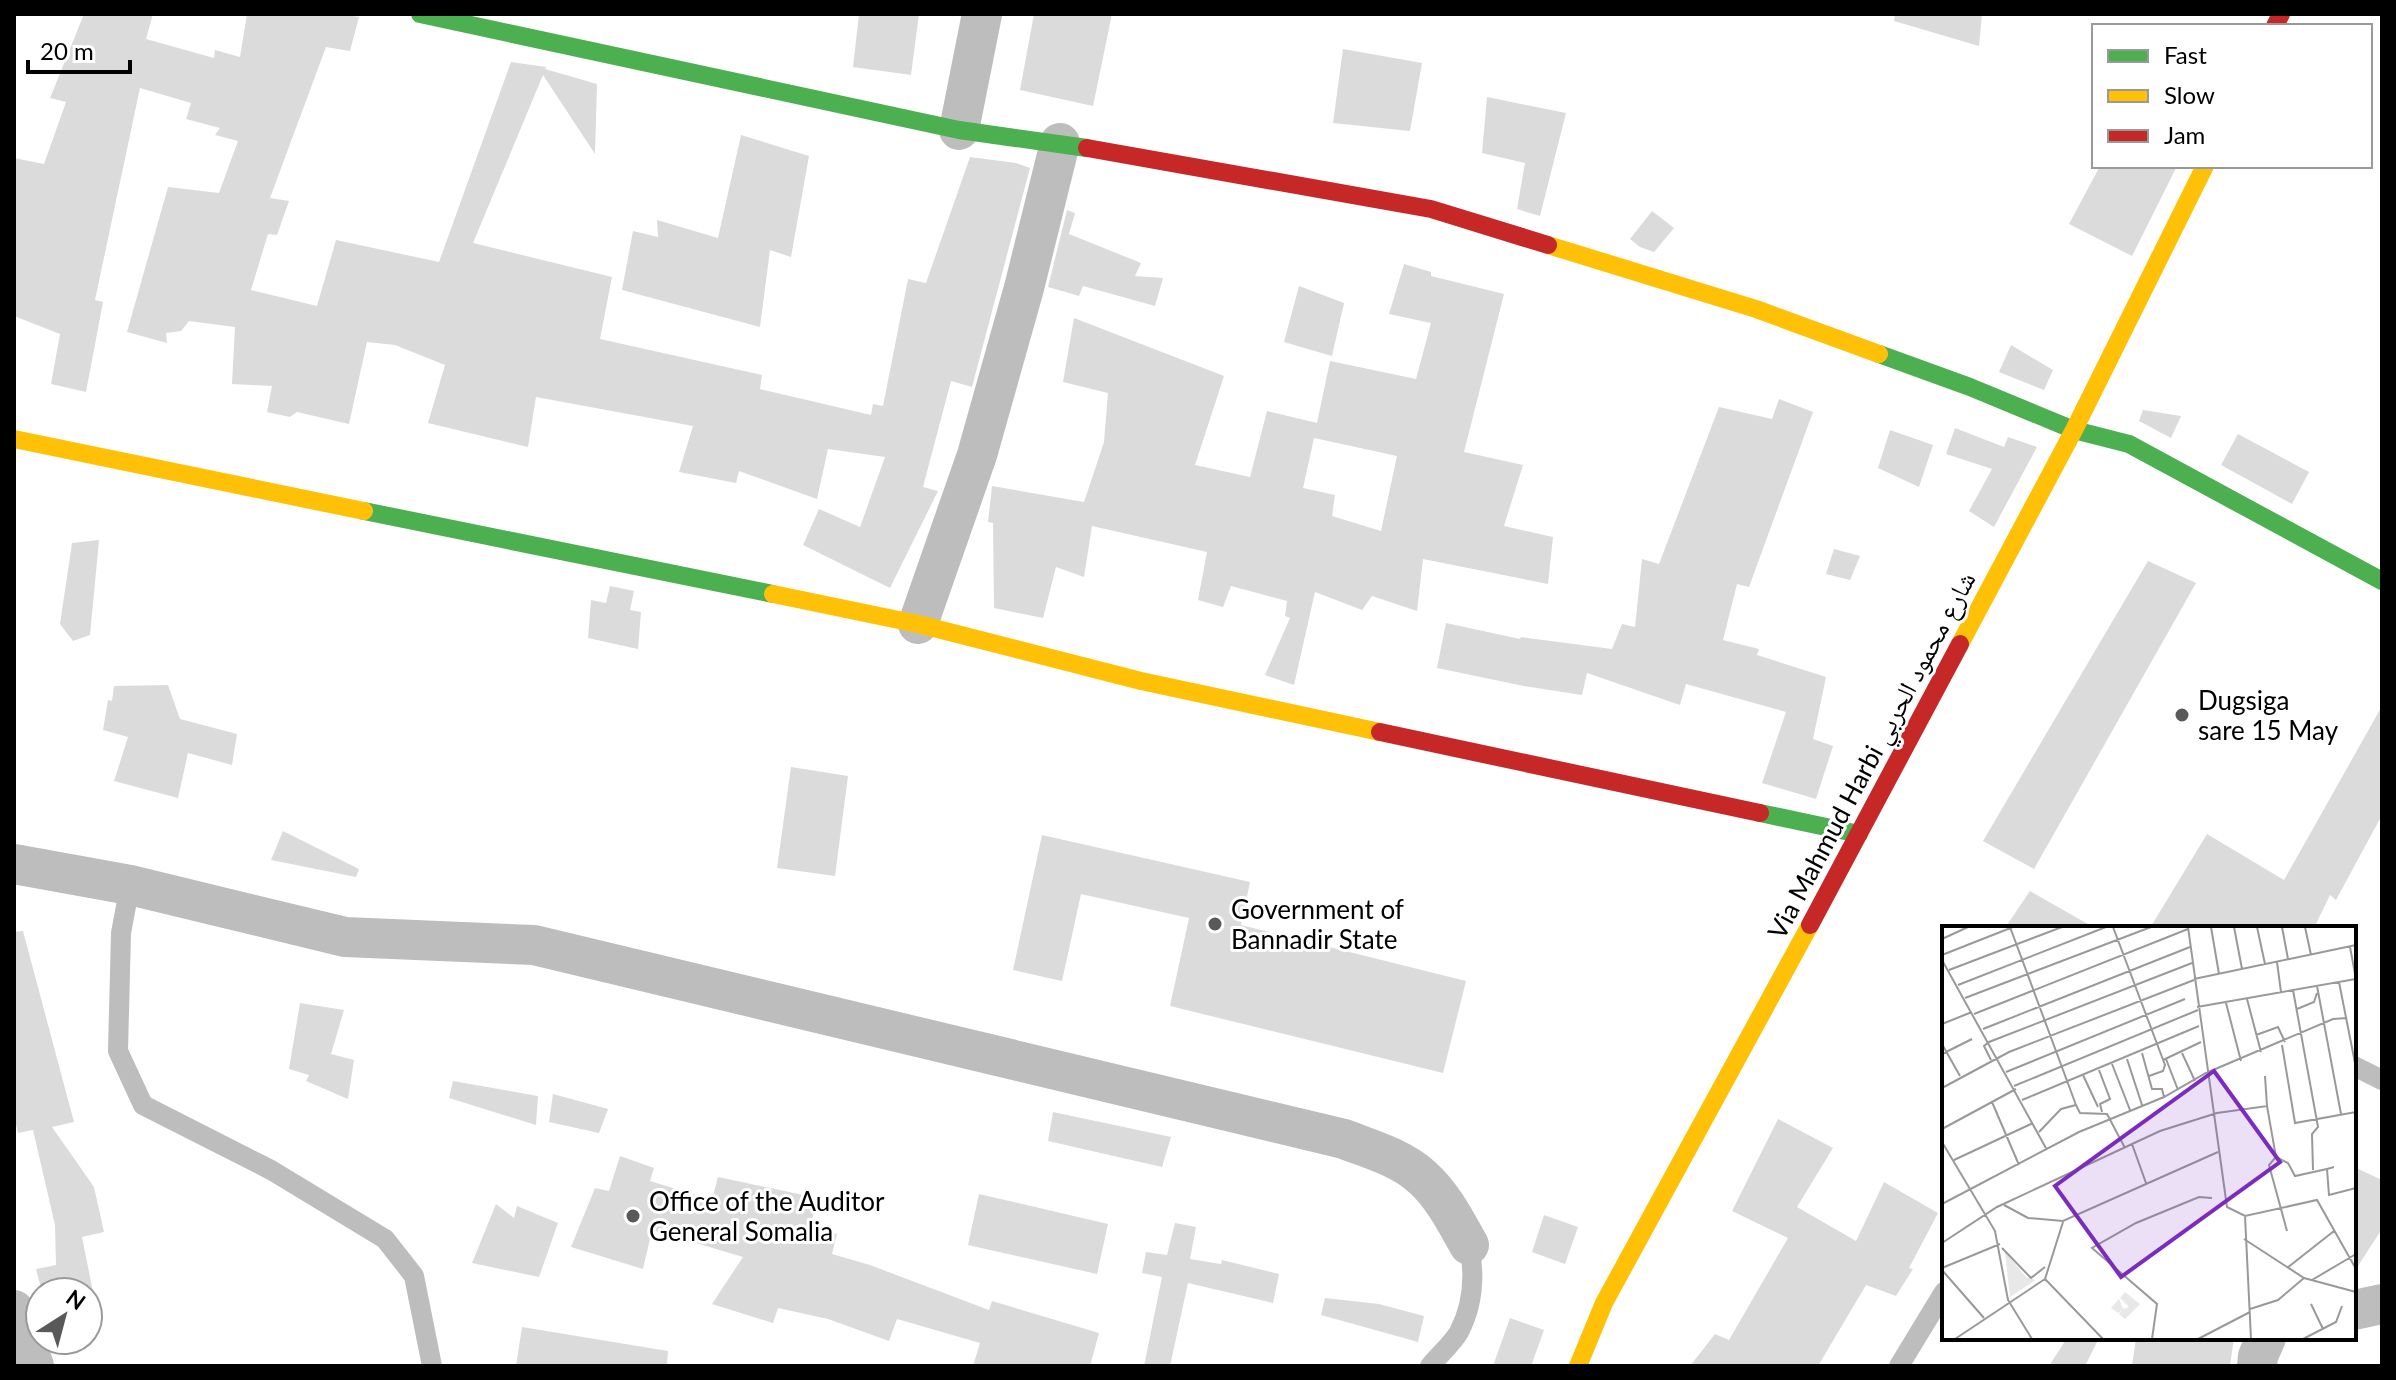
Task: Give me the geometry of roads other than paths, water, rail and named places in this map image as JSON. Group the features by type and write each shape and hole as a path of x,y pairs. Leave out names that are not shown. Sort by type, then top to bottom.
{"street":[{"path":"420,14 959,130 1060,143 1431,209 1756,309 1970,387 2074,430 2129,444 2382,581"},
{"path":"959,130 982,14"},
{"path":"918,624 977,455 1024,288 1060,143"},
{"name":"Via Mahmud Harbi شارع محمود الحربي","path":"1578,1366 1604,1303 2074,430 2204,168"},
{"path":"14,439 918,624 1141,681 1859,834"},
{"path":"14,864 130,885 345,937 534,945 1344,1139 1386,1155 1422,1177 1449,1210 1469,1245"},
{"path":"2356,1310 2382,1304"},
{"path":"14,1310 34,1366"},
{"path":"2257,1366 2265,1340"}],"lane":[{"path":"130,885 121,933 118,1051 143,1105 271,1170 385,1239 414,1276 432,1366"},
{"path":"2356,1067 2382,1080"},
{"path":"1430,1366 1459,1333 1471,1298 1473,1266 1469,1245"},
{"path":"1899,1366 1942,1295"}],"place":[{"name":"Dugsiga sare 15 May","path":"2182,715"},
{"name":"Government of Bannadir State","path":"1215,924"},
{"name":"Office of the Auditor General Somalia","path":"633,1216"}]}
